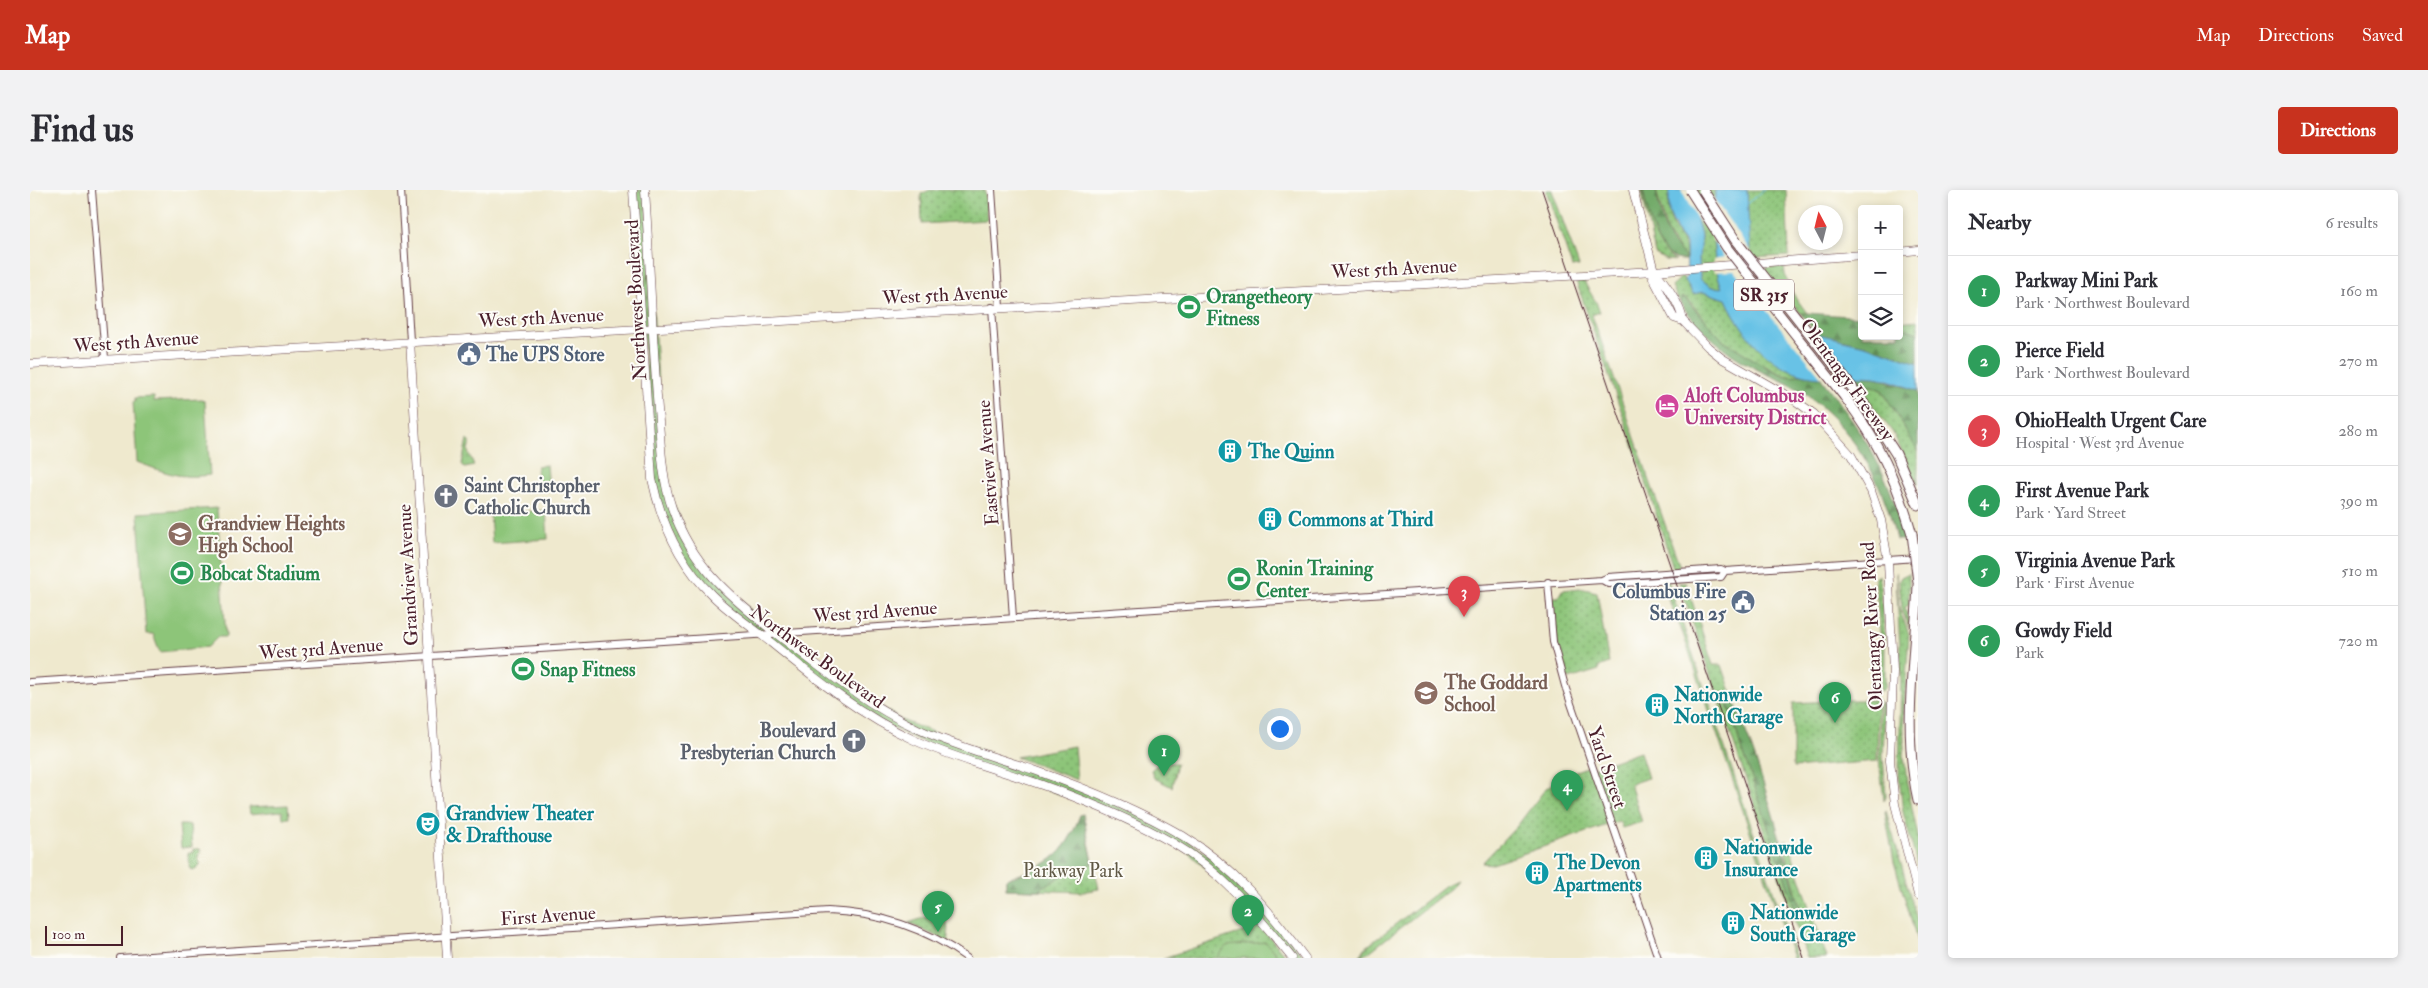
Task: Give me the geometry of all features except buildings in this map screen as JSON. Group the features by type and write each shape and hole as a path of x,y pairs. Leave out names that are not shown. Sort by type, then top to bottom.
{"highway":[{"name":"Olentangy Freeway","path":"1690,190 1727,248 1844,396 1878,445 1891,470 1912,534 1918,584 1911,744 1918,800"},
{"name":"Olentangy Freeway","path":"1703,190 1736,242 1858,395 1896,454 1918,505"}],"main road":[{"name":"Northwest Boulevard","path":"633,190 650,469 664,520 683,559 710,594 844,700 913,740 958,758 1055,790 1107,811 1174,844 1233,889 1257,914 1292,958"},
{"name":"Northwest Boulevard","path":"645,190 662,465 674,514 690,548 712,579 739,605 848,689 901,720 957,745 1084,789 1181,835 1239,878 1269,911 1306,958"},
{"name":"Olentangy River Road","path":"1634,190 1654,271 1653,278 1674,318 1683,321 1708,347 1723,359 1793,399 1814,414 1851,456 1871,491 1880,520 1888,561 1893,671 1892,776 1899,827 1918,895"},
{"path":"1903,252 1918,250"},
{"name":"West 5th Avenue","path":"30,364 641,327 1654,271 1858,255"},
{"name":"Grandview Avenue","path":"410,341 447,958"}],"street":[{"path":"92,190 105,358"},
{"name":"Grandview Avenue","path":"401,190 410,341"},
{"name":"Eastview Avenue","path":"992,190 1012,618"},
{"name":"West 3rd Avenue","path":"30,682 775,632 1602,580 1628,574 1721,569 1725,572 1918,558"},
{"path":"1651,582 1656,574 1701,570"},
{"name":"West 3rd Avenue","path":"1602,580 1609,584 1651,582 1721,577 1725,572"},
{"name":"Yard Street","path":"1548,582 1553,642 1565,686 1658,958"},
{"name":"First Avenue","path":"120,958 828,911 864,914 902,923 950,945 967,958"}],"green space":[{"path":"633,190 645,190 665,485 697,558 775,633 901,720 1084,789 1181,835 1239,878 1305,958 1292,958 1263,922 1189,853 1107,811 958,758 878,721 729,611 683,559 655,493"},
{"path":"930,190 985,190 987,220 922,224 921,194"},
{"path":"1546,190 1552,190 1579,266 1572,267"},
{"path":"1641,190 1643,190 1657,239 1668,255 1676,261 1666,260 1655,254"},
{"path":"1643,190 1656,190 1665,229 1671,241 1686,260 1676,259 1667,254 1661,245 1651,223"},
{"path":"1656,190 1669,190 1668,203 1670,215 1675,229 1684,243 1686,260 1667,233"},
{"path":"1690,190 1715,190 1714,252 1722,288 1712,287 1700,279 1701,236"},
{"path":"1747,190 1786,190 1789,256 1749,258"},
{"path":"1784,266 1786,279 1795,297 1807,313 1801,314 1764,268"},
{"path":"1682,276 1693,294 1703,292 1726,299 1739,323 1756,344 1776,361 1800,374 1792,377 1783,375 1745,355 1723,340 1684,297 1680,303 1672,287"},
{"path":"1584,280 1600,312 1592,315 1681,570 1674,571 1646,482 1576,281"},
{"path":"1684,297 1723,340 1766,367 1792,377 1800,374 1820,377 1873,453 1891,493 1905,540 1896,540 1891,518 1874,475 1862,455 1834,419 1799,390 1743,362 1723,348 1704,331 1680,303 1681,298"},
{"path":"1801,314 1858,317 1858,340 1903,340 1903,328 1918,333 1918,363 1865,345 1817,334"},
{"path":"1918,320 1918,333 1903,328 1903,322"},
{"path":"1852,376 1875,377 1918,391 1918,451 1882,390 1873,386 1858,385"},
{"path":"1858,385 1873,386 1882,390 1889,399 1918,451 1918,485 1893,433"},
{"path":"154,397 154,401 202,399 205,402 210,475 181,476 137,462 133,402 135,402 135,398"},
{"path":"467,439 469,443 468,452 474,466 465,468 462,464"},
{"path":"547,465 549,490 538,491 537,466"},
{"name":"Bobcat Stadium","path":"217,508 226,637 218,637 208,647 160,652 153,634 146,634 138,513"},
{"path":"546,510 548,539 492,543 490,514"},
{"path":"1896,572 1899,609 1909,634 1904,709 1904,754 1907,783 1918,837 1918,868 1903,812 1899,777 1901,670"},
{"path":"1909,573 1909,605 1905,607 1909,628 1902,610 1899,581 1901,577"},
{"path":"1879,575 1885,636 1885,687 1880,692 1881,642 1875,578"},
{"path":"1668,581 1796,958 1793,958 1683,634 1664,589 1664,584"},
{"path":"1679,583 1686,583 1713,665 1722,665 1734,700 1731,697 1727,697 1726,700 1795,907 1800,908 1783,841 1788,841 1827,958 1807,958"},
{"path":"1580,588 1597,592 1609,663 1599,667 1599,670 1569,679 1565,676 1556,637 1552,597 1558,597 1562,590"},
{"path":"1727,697 1734,700 1753,751 1800,908 1798,910 1795,908 1726,700"},
{"path":"1878,700 1877,761 1793,768 1793,703"},
{"path":"1880,701 1885,708 1883,756 1886,796 1884,800 1879,760"},
{"path":"1074,746 1077,780 1016,757"},
{"path":"1640,752 1648,778 1630,784 1642,822 1622,828 1619,821 1493,864 1482,863 1517,826 1546,788 1565,775 1592,765 1593,768"},
{"path":"1159,763 1177,763 1172,787 1154,778 1151,770"},
{"path":"288,805 289,818 283,818 282,811 250,814 249,807"},
{"path":"1886,811 1918,923 1918,944 1894,862"},
{"name":"Parkway Park","path":"1083,814 1099,889 1081,892 1006,889 1006,879 1033,869 1053,858 1068,841 1080,815"},
{"name":"Parkway Park","path":"1083,814 1093,863 1065,874 1038,890 1006,889 1006,879 1033,869 1053,858 1068,841 1080,815"},
{"path":"179,825 190,825 192,847 181,848"},
{"path":"193,849 200,849 201,852 198,857 200,865 195,870 190,869 188,853 193,852"},
{"path":"1457,880 1451,888 1368,953 1360,956 1365,948 1447,884"},
{"path":"946,911 949,942 908,923"},
{"path":"1261,926 1287,958 1163,958"},
{"path":"1266,942 1279,958 1220,958 1219,955 1227,946"}],"water":[{"path":"1669,190 1690,190 1701,236 1700,279 1712,287 1722,288 1714,252 1715,190 1747,190 1751,272 1792,328 1865,345 1918,363 1918,391 1874,377 1821,377 1804,375 1775,362 1752,340 1733,313 1726,299 1703,292 1693,294 1685,280 1687,274 1686,244 1679,235 1669,213"}],"pier":[{"path":"1681,190 1693,190 1702,227 1694,214"},
{"path":"1712,196 1751,252 1753,271 1762,289 1793,325 1814,330 1852,379 1823,379 1734,271 1714,272 1713,259 1724,257 1712,240"}],"waterway":[{"path":"1748,203 1764,190"}],"railway":[{"path":"1542,190 1804,958"}],"place":[{"name":"Orangetheory Fitness","path":"1189,307"},
{"name":"The UPS Store","path":"469,354"},
{"name":"Aloft Columbus University District","path":"1667,406"},
{"name":"The Quinn","path":"1230,451"},
{"name":"Saint Christopher Catholic Church","path":"446,496"},
{"name":"Commons at Third","path":"1270,519"},
{"name":"Grandview Heights High School","path":"180,534"},
{"name":"Bobcat Stadium","path":"182,573"},
{"name":"Ronin Training Center","path":"1239,579"},
{"name":"Columbus Fire Station 25","path":"1743,602"},
{"name":"OhioHealth Urgent Care","path":"1464,617"},
{"name":"Snap Fitness","path":"523,669"},
{"name":"The Goddard School","path":"1426,693"},
{"name":"Nationwide North Garage","path":"1657,705"},
{"name":"Gowdy Field","path":"1835,723"},
{"name":"Boulevard Presbyterian Church","path":"854,741"},
{"name":"Parkway Mini Park","path":"1164,776"},
{"name":"First Avenue Park","path":"1567,811"},
{"name":"Grandview Theater & Drafthouse","path":"428,824"},
{"name":"Nationwide Insurance","path":"1706,858"},
{"name":"The Devon Apartments","path":"1537,873"},
{"name":"Nationwide South Garage","path":"1733,923"},
{"name":"Virginia Avenue Park","path":"938,932"},
{"name":"Pierce Field","path":"1248,936"}]}
